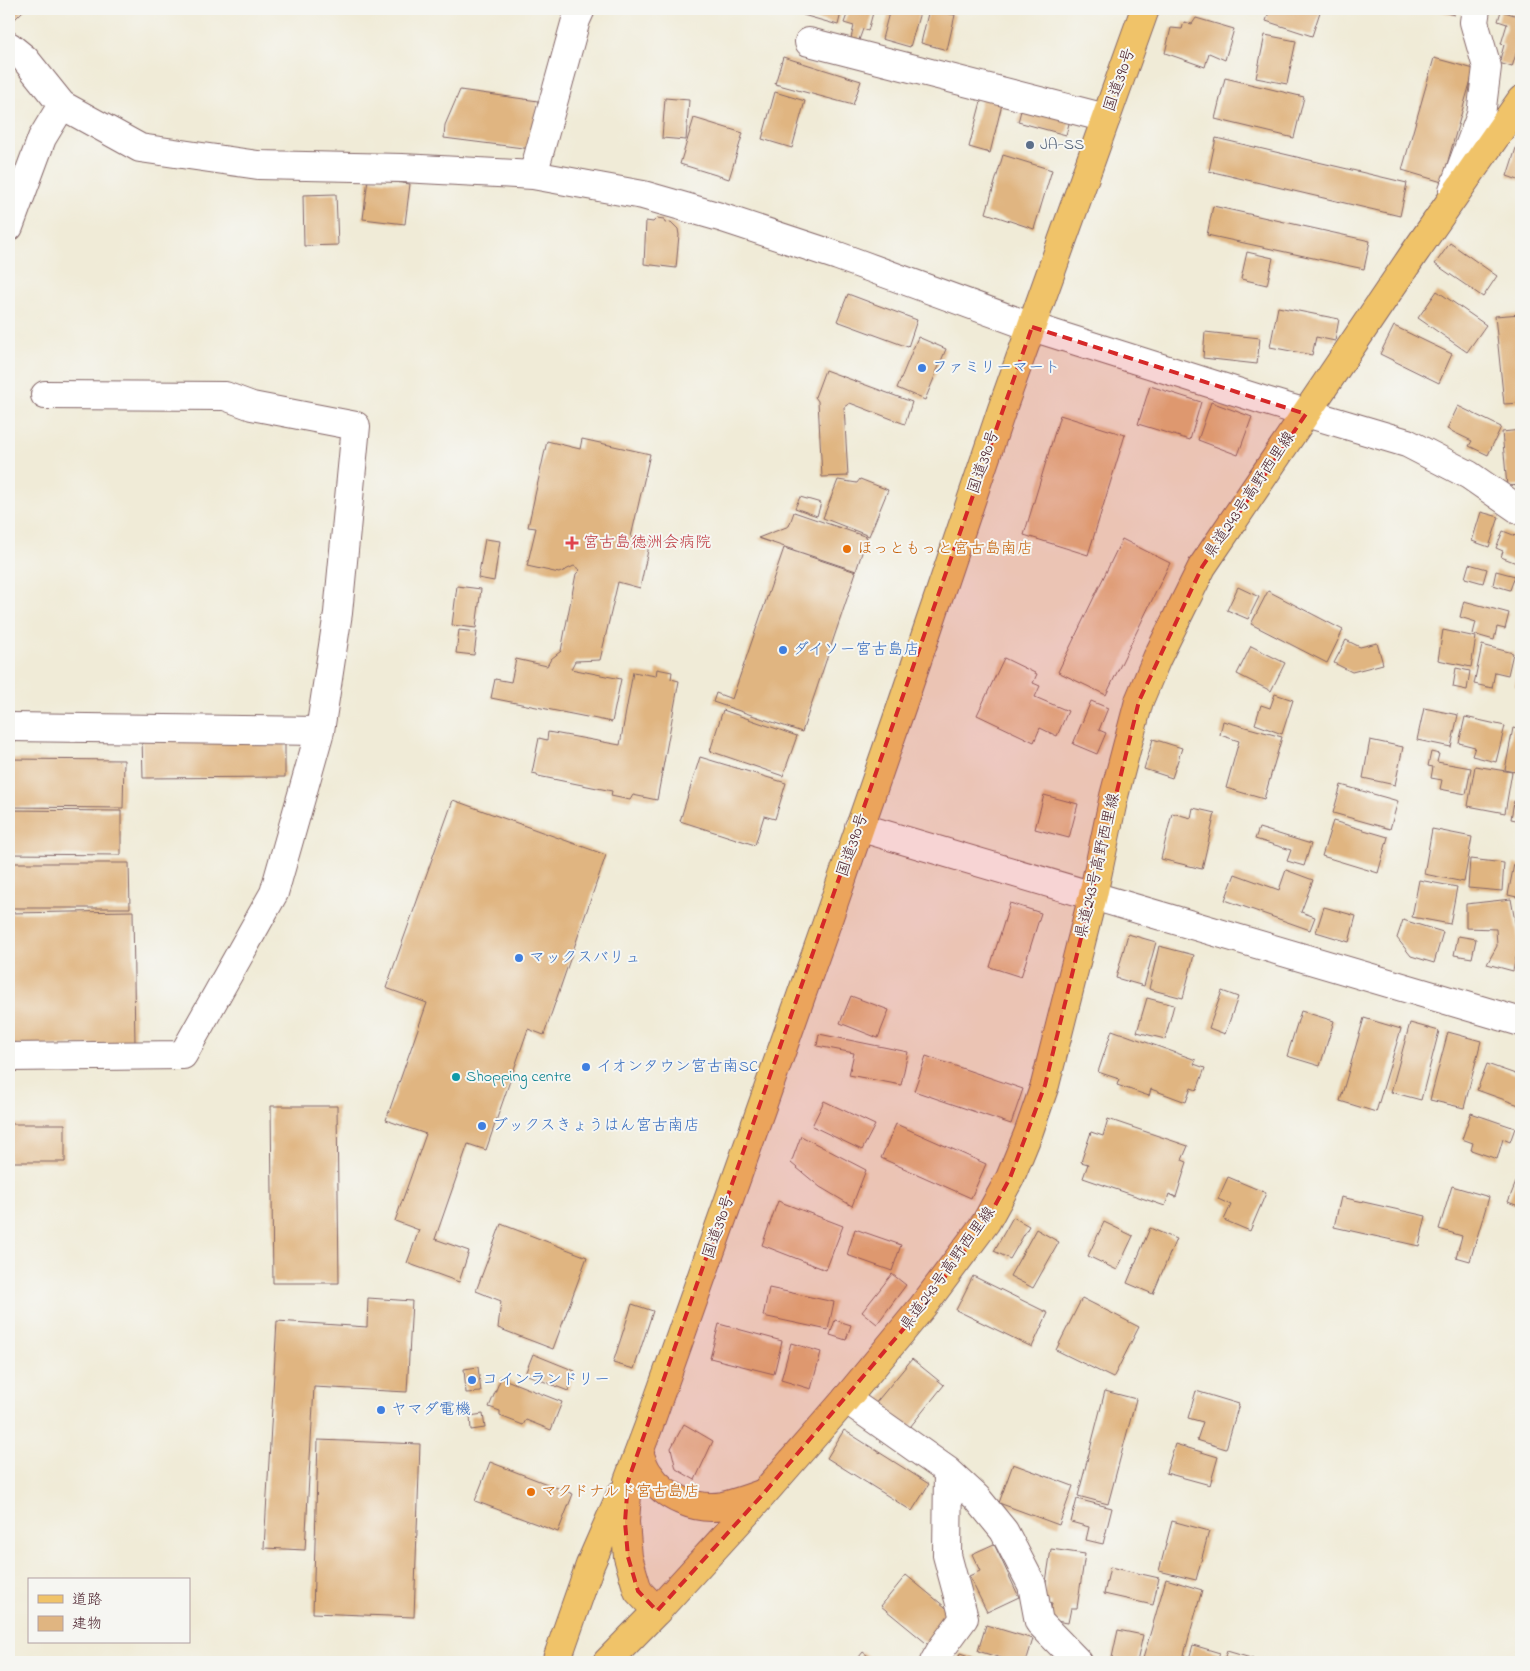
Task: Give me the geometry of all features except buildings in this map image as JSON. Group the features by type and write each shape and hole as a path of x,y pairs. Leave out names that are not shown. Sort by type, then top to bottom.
{"main road":[{"name":"国道390号","path":"657,1611 638,1591 628,1557 625,1522 628,1481 860,827 1032,327 1145,9"},
{"name":"県道243号高野西里線","path":"657,1611 764,1494 846,1398 929,1299 986,1222 1010,1178 1045,1085 1093,895 1114,796 1139,701 1157,658 1202,567 1446,207 1521,100"},
{"path":"638,1453 648,1474 661,1487 682,1502 716,1507 764,1494"},
{"path":"556,1662 590,1565 610,1516 628,1481"},
{"path":"607,1662 657,1611"}],"street":[{"path":"533,175 576,20 582,9"},
{"path":"1446,207 1481,115 1487,67 1474,22 1476,9"},
{"path":"809,42 1106,118"},
{"path":"9,46 25,59 62,105 140,148 258,164 402,168 533,175 643,195 720,217 838,256 1032,327 1306,414 1407,443 1469,475 1521,511"},
{"path":"9,227 42,138 62,105"},
{"path":"9,1057 183,1055 274,893 320,731 338,613 356,426 252,406 225,396 45,395"},
{"path":"9,727 320,731"},
{"path":"860,827 1521,1022"},
{"path":"846,1398 948,1471 977,1498 1004,1531 1032,1585 1039,1622 1078,1662"},
{"path":"934,1662 964,1618 947,1555 948,1471"}],"highlighted area":[{"path":"1032,327 1306,414 1202,567 1139,701 1045,1085 1010,1178 986,1222 923,1306 764,1493 657,1611 638,1591 628,1557 625,1522 628,1481"}],"place":[{"name":"JA-SS","path":"1030,145"},
{"name":"ファミリーマート","path":"922,368"},
{"name":"宮古島徳洲会病院","path":"572,543"},
{"name":"ほっともっと宮古島南店","path":"847,549"},
{"name":"ダイソー宮古島店","path":"783,650"},
{"name":"マックスバリュ","path":"519,958"},
{"name":"イオンタウン宮古南SC","path":"586,1067"},
{"name":"Shopping centre","path":"456,1077"},
{"name":"ブックスきょうはん宮古南店","path":"482,1126"},
{"name":"コインランドリー","path":"472,1380"},
{"name":"ヤマダ電機","path":"381,1410"},
{"name":"マクドナルド宮古島店","path":"531,1492"}]}
